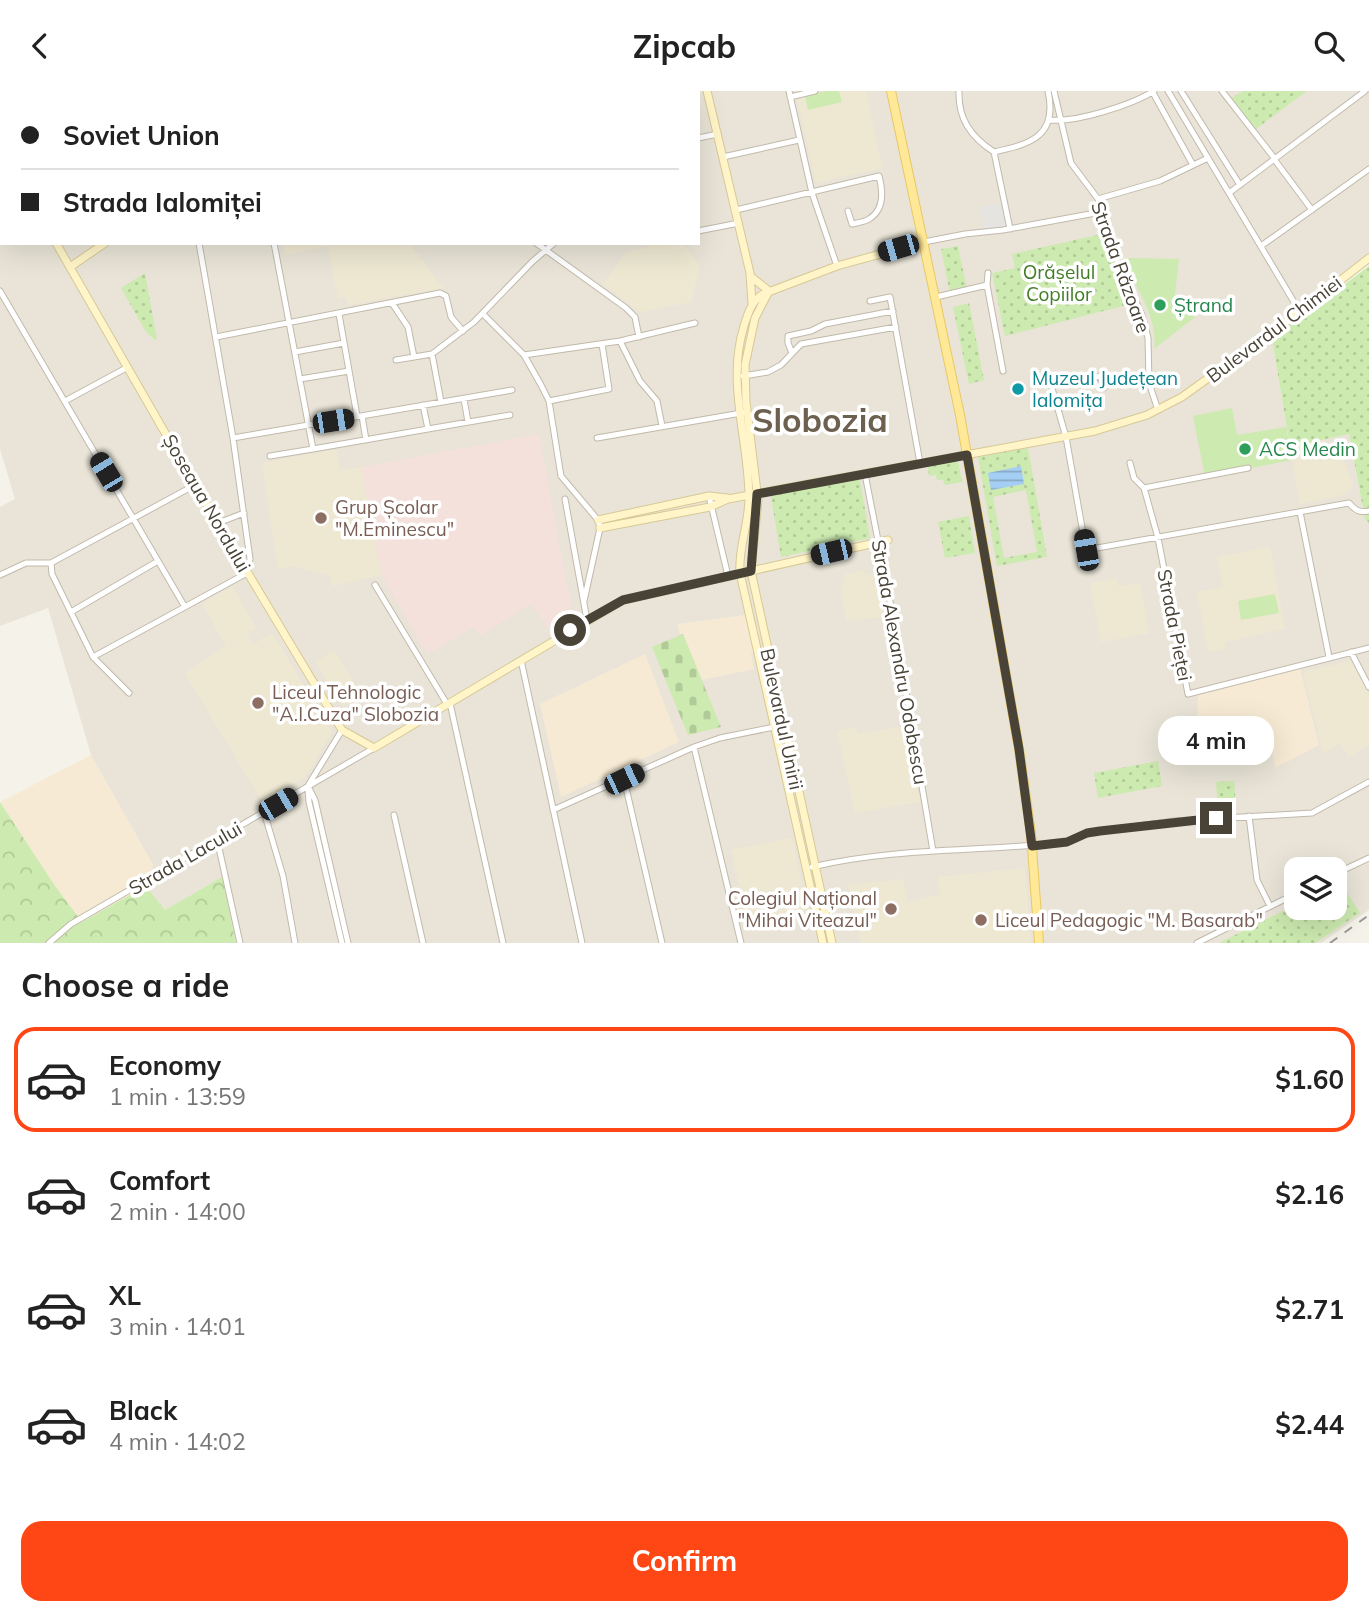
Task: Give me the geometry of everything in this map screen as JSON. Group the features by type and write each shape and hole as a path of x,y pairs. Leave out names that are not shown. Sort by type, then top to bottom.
{"main road":[{"path":"891,91 967,455 1019,749 1032,846 1039,943"}],"street":[{"path":"707,91 750,276 752,304 740,342 740,376 753,494"},
{"path":"816,91 790,94 812,193 837,266"},
{"path":"959,91 959,103 965,123 976,137 994,152 1010,229"},
{"path":"994,152 1028,143 1042,133 1049,120 1051,107 1048,91"},
{"name":"Strada Răzoare","path":"1054,91 1071,163 1098,199 1114,254 1145,327 1148,338 1149,383 1158,410"},
{"path":"1049,120 1061,121 1135,102 1153,91 1193,165"},
{"path":"1168,91 1300,312"},
{"path":"1181,91 1240,185"},
{"path":"1222,91 1312,210"},
{"path":"1228,193 1365,91"},
{"path":"700,138 718,134"},
{"path":"723,157 799,140"},
{"path":"1098,199 1160,181 1208,157"},
{"path":"1261,246 1369,169"},
{"path":"736,210 879,176 883,190 880,205 869,219 852,224 848,211"},
{"path":"752,304 769,291 837,266 924,242 1101,212"},
{"path":"700,231 739,223"},
{"name":"Șoseaua Nordului","path":"56,245 195,485 342,730 374,748"},
{"path":"70,267 103,245"},
{"path":"93,657 247,572 250,559 244,513 201,245"},
{"path":"274,245 313,449"},
{"path":"539,245 631,312 637,323 639,337"},
{"path":"396,360 432,354 483,314 533,261 552,245"},
{"name":"Bulevardul Chimiei","path":"599,524 710,507 728,499 753,494 1110,427 1158,410 1182,397 1300,312 1369,258"},
{"path":"988,273 987,285 1003,371"},
{"path":"750,276 769,291"},
{"path":"936,297 987,285"},
{"path":"0,291 185,607"},
{"path":"740,376 758,309 769,291"},
{"path":"216,337 444,293 451,317 463,331"},
{"path":"870,301 890,297 920,463"},
{"path":"392,303 408,327 414,357"},
{"path":"792,353 788,335 811,331 825,324 893,311"},
{"path":"340,314 349,371 366,440"},
{"path":"483,314 524,355 548,401 561,476 599,524 584,601"},
{"path":"524,355 620,341 695,323"},
{"path":"740,376 768,372 781,365 801,344 896,327"},
{"path":"620,341 640,381 657,401 662,426"},
{"path":"295,352 344,343"},
{"path":"548,401 609,389 602,344"},
{"path":"432,354 441,402"},
{"path":"65,401 128,367"},
{"path":"300,379 349,371"},
{"path":"1104,388 1100,376 1049,382 1066,437 1086,550 1349,502 1354,510 1369,512"},
{"path":"233,438 512,390"},
{"path":"464,399 468,422"},
{"path":"423,405 428,429"},
{"path":"597,439 743,412"},
{"path":"270,456 510,415"},
{"path":"1130,463 1134,478 1144,488 1158,538"},
{"path":"1144,488 1248,468"},
{"name":"Strada Alexandru Odobescu","path":"865,474 933,851"},
{"path":"0,575 26,563 51,563 195,485"},
{"name":"Bulevardul Unirii","path":"753,494 751,571 784,725 823,943"},
{"name":"Bulevardul Unirii","path":"753,494 740,558 740,573 774,727 832,943"},
{"path":"709,496 728,576"},
{"name":"Bulevardul Chimiei","path":"599,524 709,496 728,499"},
{"path":"565,499 587,619"},
{"path":"1300,512 1329,657 1369,649"},
{"path":"218,523 244,513"},
{"name":"Strada Pieței","path":"1158,538 1188,694 1329,657"},
{"name":"Strada Lacului","path":"49,943 77,921 449,704 608,607 635,596 888,540"},
{"path":"71,612 158,561"},
{"path":"51,563 52,574 93,657 129,692"},
{"path":"375,585 449,704 503,943"},
{"path":"1351,652 1369,687"},
{"path":"521,660 582,943"},
{"path":"553,810 694,747 720,738 784,725"},
{"path":"342,730 308,786 309,802 342,943"},
{"path":"694,747 741,943"},
{"path":"624,779 662,943"},
{"path":"810,867 844,860 933,851 1067,842 1087,833 1182,820 1316,811 1369,782"},
{"path":"308,786 315,800 348,943"},
{"path":"264,812 284,876 295,943"},
{"path":"394,815 423,943"},
{"path":"1249,816 1257,880 1269,906"},
{"path":"217,839 240,943"},
{"path":"1347,868 1369,858"},
{"path":"1197,943 1284,899"}],"shaded area":[{"path":"700,91 1369,91 1369,264 1272,339 1290,447 1349,434 1365,519 1369,523 1369,910 1321,943 236,943 222,877 165,910 146,886 153,865 91,755 48,608 0,626 0,507 15,499 0,449 0,245 700,245"},
{"path":"826,91 866,91 882,168 816,183 797,98"},
{"path":"1002,203 1008,229 985,232 980,207"},
{"path":"283,245 411,245 443,288 348,305 346,297 338,299 328,246 285,255"},
{"path":"652,245 684,245 700,266 691,302 640,312 603,284 626,253"},
{"path":"539,434 571,608 566,609 568,623 552,633 531,604 481,635 474,627 427,654 382,575 361,467"},
{"path":"1323,440 1342,456 1353,485 1346,494 1300,504 1290,447"},
{"name":"Grup Școlar \"M.Eminescu\"","path":"336,449 340,470 361,467 382,575 333,586 330,576 293,566 278,569 262,463"},
{"path":"1270,547 1285,629 1225,642 1226,648 1208,652 1197,592 1223,587 1217,557"},
{"path":"864,570 865,575 882,572 890,615 846,620 840,585 844,584 843,575"},
{"path":"1116,578 1118,586 1140,583 1149,633 1101,642 1090,583"},
{"name":"Liceul Tehnologic \"A.I.Cuza\" Slobozia","path":"232,586 256,628 247,634 253,644 272,633 332,732 305,777 262,801 185,673 226,646 202,604"},
{"path":"745,615 755,652 751,653 754,669 702,680 677,624"},
{"path":"334,650 361,695 343,706 316,662"},
{"path":"645,654 679,742 561,797 540,704"},
{"path":"1350,661 1369,694 1369,744 1349,757 1340,743 1323,753 1303,672"},
{"path":"1300,668 1319,745 1275,768 1270,733 1202,744 1197,719 1198,695"},
{"path":"906,726 920,802 855,813 837,731 856,727 858,734"},
{"path":"91,755 153,865 146,886 82,923 0,802"},
{"path":"792,838 809,917 749,931 731,850"},
{"name":"Liceul Pedagogic \"M. Basarab\"","path":"1025,868 1031,943 861,943 848,885 903,879 908,902 940,894 938,877"}],"green space":[{"path":"839,91 842,102 808,110 805,96"},
{"path":"1243,91 1307,91 1253,131 1229,100"},
{"name":"Orășelul Copiilor","path":"1102,234 1131,304 1005,336 992,273 1015,268 1012,254"},
{"path":"958,246 967,289 950,293 941,249"},
{"name":"Ștrand","path":"1129,258 1179,259 1174,303 1178,307 1184,302 1195,317 1154,349 1155,338 1150,315 1124,262"},
{"path":"1369,266 1369,523 1365,519 1349,434 1290,447 1272,339"},
{"path":"145,273 157,339 155,340 146,332 121,288"},
{"path":"969,303 984,380 969,384 953,307"},
{"name":"ACS Medin","path":"1232,408 1237,435 1286,427 1292,460 1205,477 1193,416"},
{"path":"1028,448 1047,557 997,566 978,457","holes":["1026,490 1037,552 1004,558 993,497"]},
{"path":"957,457 962,482 945,485 943,480 937,480 936,475 929,476 927,462"},
{"path":"859,475 870,538 781,557 770,491"},
{"path":"969,516 975,553 945,558 938,522"},
{"path":"1275,594 1279,613 1241,620 1238,601"},
{"path":"683,634 721,727 688,735 652,647"},
{"path":"1158,761 1162,786 1098,798 1094,773"},
{"path":"1234,781 1236,804 1218,806 1216,782"},
{"path":"0,802 82,922 146,886 165,910 222,877 236,943 0,943"},
{"path":"1347,893 1360,913 1315,943 1219,943 1284,910 1284,920 1347,920"}],"water":[{"path":"1021,466 1024,484 991,490 988,473"}],"railway":[{"path":"1330,943 1369,915"}],"place":[{"name":"Ștrand","path":"1160,305"},
{"name":"Muzeul Județean Ialomița","path":"1018,389"},
{"name":"ACS Medin","path":"1245,449"},
{"name":"Grup Școlar \"M.Eminescu\"","path":"321,518"},
{"name":"Liceul Tehnologic \"A.I.Cuza\" Slobozia","path":"258,703"},
{"name":"Colegiul Național \"Mihai Viteazul\"","path":"891,909"},
{"name":"Liceul Pedagogic \"M. Basarab\"","path":"981,920"}],"district":[{"name":"Slobozia","path":"820,420"}],"route":[{"path":"570,630 604,609 635,596 751,571 757,494 967,455 1019,749 1032,846 1067,842 1087,833 1100,831 1216,818"}]}
